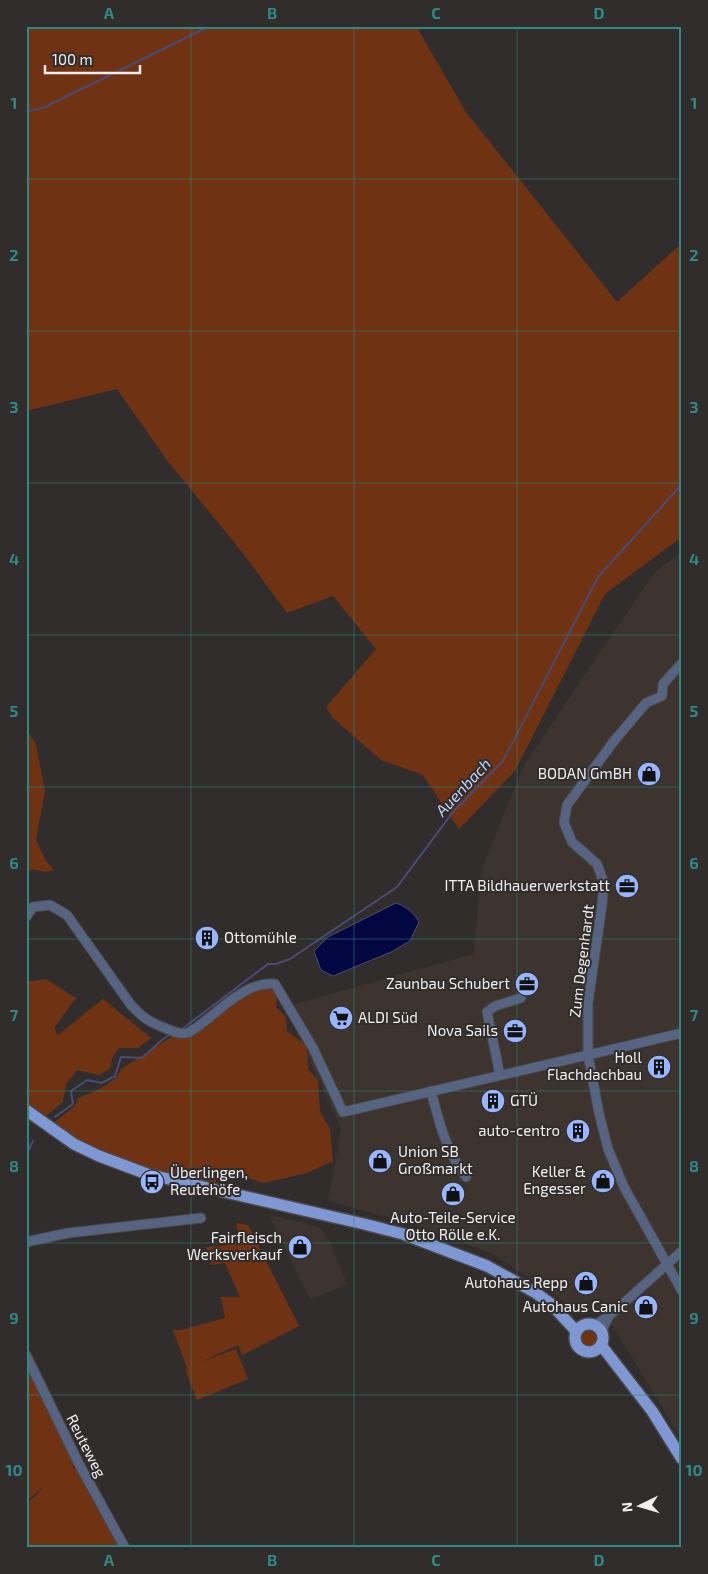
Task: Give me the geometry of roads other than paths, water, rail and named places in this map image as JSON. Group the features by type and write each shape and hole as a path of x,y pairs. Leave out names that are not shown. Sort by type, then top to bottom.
{"main road":[{"path":"26,1110 74,1144 124,1166 170,1180 354,1221 403,1234 487,1266 536,1293 578,1329"},
{"path":"589,1324 598,1329 602,1337 598,1348 586,1352 578,1348 574,1340 578,1329 589,1324"},
{"path":"598,1348 624,1375 652,1411 682,1459"}],"street":[{"name":"Zum Degenhardt","path":"682,663 663,684 662,696 646,703 597,763 567,804 564,823 572,842 597,864 604,883 588,1003 588,1055 598,1113 608,1149 624,1187 682,1291"},
{"path":"26,917 32,906 50,905 67,915 143,1018 179,1034 196,1028 249,989 262,984 275,984 313,1048 343,1112 682,1033"},
{"path":"500,1076 487,1012 495,1006 521,998"},
{"path":"432,1091 441,1132 458,1166 466,1177"},
{"path":"26,1242 68,1233 202,1218"},
{"path":"598,1329 609,1316 682,1251"},
{"name":"Reuteweg","path":"26,1355 79,1464 125,1548"}],"waterway":[{"path":"26,112 45,107 210,26"},
{"name":"Auenbach","path":"182,1029 268,964 276,964 290,959 397,887 453,812 503,761 598,577 682,484"},
{"name":"Auenbach","path":"55,1117 73,1104 71,1091 87,1080 102,1083 115,1076 121,1057 142,1058 170,1035"},
{"name":"Auenbach","path":"26,1155 33,1141"}],"place":[{"name":"BODAN GmBH","path":"649,774"},
{"name":"ITTA Bildhauerwerkstatt","path":"627,886"},
{"name":"Ottomühle","path":"207,938"},
{"name":"Zaunbau Schubert","path":"527,984"},
{"name":"ALDI Süd","path":"341,1018"},
{"name":"Nova Sails","path":"515,1031"},
{"name":"Holl Flachdachbau","path":"659,1067"},
{"name":"GTÜ","path":"493,1101"},
{"name":"auto-centro","path":"578,1131"},
{"name":"Union SB Großmarkt","path":"380,1161"},
{"name":"Keller & Engesser","path":"603,1181"},
{"name":"Überlingen, Reutehöfe","path":"152,1182"},
{"name":"Auto-Teile-Service Otto Rölle e.K.","path":"453,1194"},
{"name":"Fairfleisch Werksverkauf","path":"300,1247"},
{"name":"Autohaus Repp","path":"586,1283"},
{"name":"Autohaus Canic","path":"646,1307"}]}
